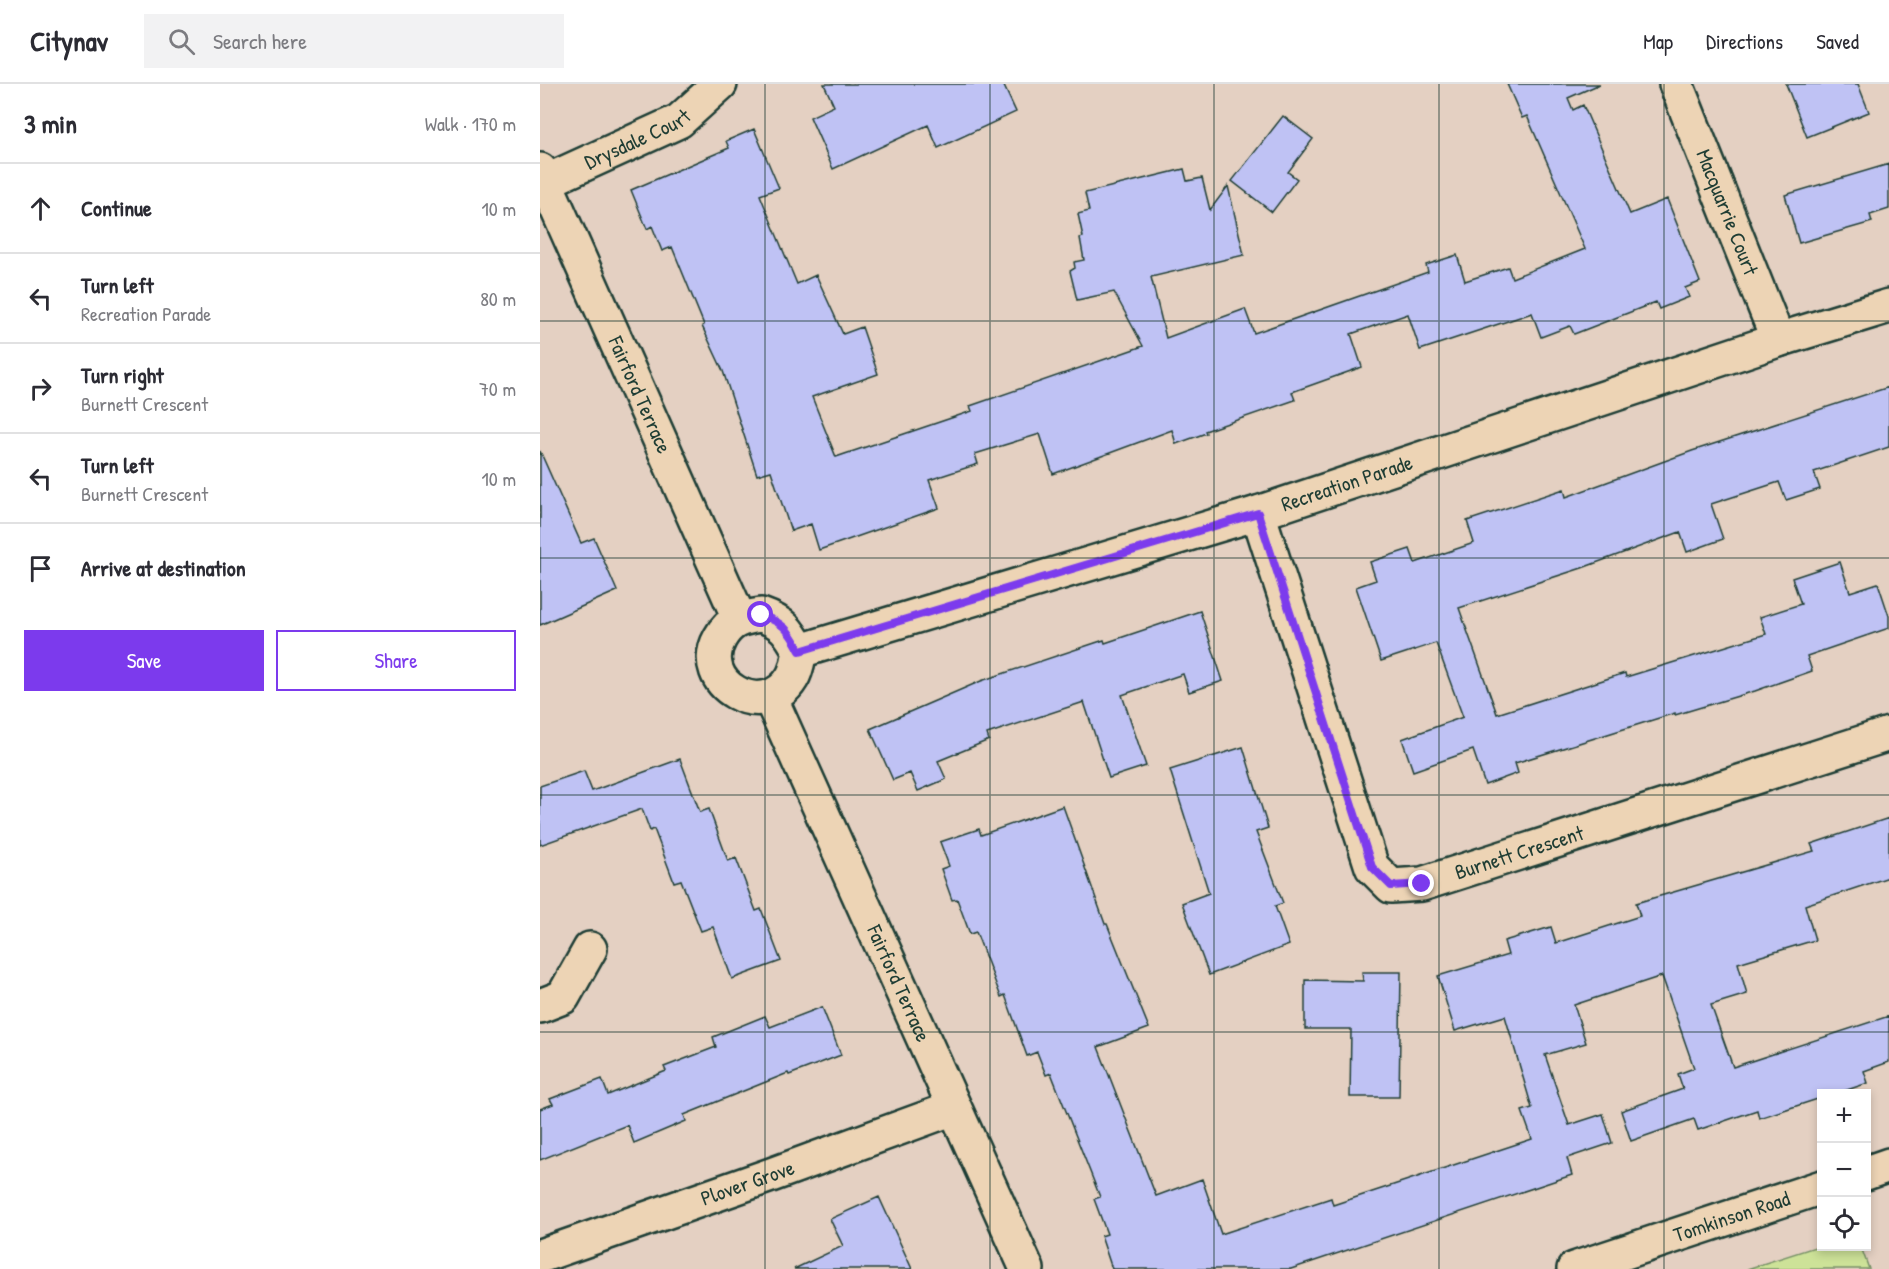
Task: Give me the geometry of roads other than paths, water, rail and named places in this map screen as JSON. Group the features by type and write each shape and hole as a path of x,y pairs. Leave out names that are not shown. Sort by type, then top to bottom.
{"street":[{"name":"Drysdale Court","path":"543,176 679,121 720,84"},
{"name":"Macquarrie Court","path":"1676,84 1778,340"},
{"name":"Fairford Terrace","path":"543,176 739,618"},
{"name":"Recreation Parade","path":"800,651 1258,513 1778,340 1889,306"},
{"name":"Burnett Crescent","path":"1258,513 1372,867 1391,886 1422,884 1889,734"},
{"path":"761,615 778,621 789,631 800,651 793,677 783,689 770,697 755,699 741,696 727,687 718,674 714,658 716,645 724,629 739,618 761,615"},
{"name":"Fairford Terrace","path":"770,697 1027,1269"},
{"path":"540,1006 563,997 590,949"},
{"name":"Plover Grove","path":"540,1256 954,1108"},
{"path":"1871,1171 1889,1165"},
{"name":"Tomkinson Road","path":"1574,1269 1817,1188"}]}
